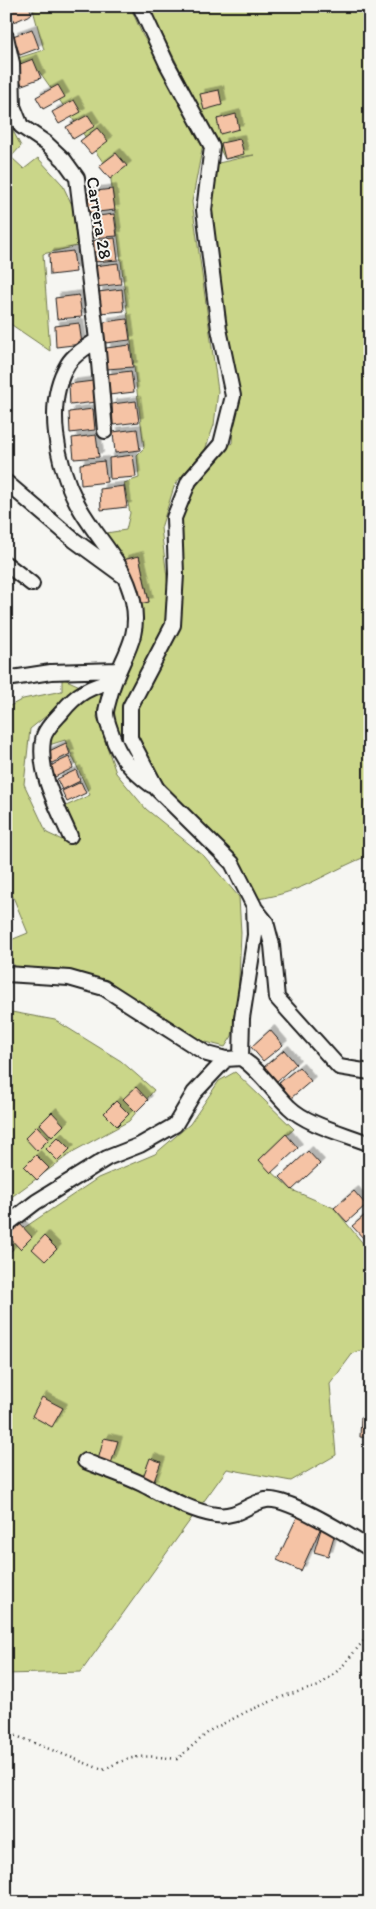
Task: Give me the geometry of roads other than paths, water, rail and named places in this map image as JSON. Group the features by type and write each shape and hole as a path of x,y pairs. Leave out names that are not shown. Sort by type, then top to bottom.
{"street":[{"path":"140,6 167,64 212,147 204,210 219,329 233,396 221,444 189,482 174,518 176,574 173,625 130,707 130,738 157,789"},
{"name":"Carrera 28","path":"6,37 12,63 13,106 21,126 52,149 77,178 97,340 105,431"},
{"path":"97,340 68,364 56,397 56,435 64,471 77,504 106,544 126,578 133,603 136,633 116,675 106,713 116,748 132,771 157,789 232,862 254,906 266,922 272,945 277,998 339,1067 370,1072"},
{"path":"6,482 74,540 126,578"},
{"path":"6,564 32,584"},
{"path":"6,679 51,672 116,675"},
{"path":"70,836 44,774 43,739 49,726 64,709 91,686 116,675"},
{"path":"241,1058 242,1018 255,935 254,906"},
{"path":"6,974 68,978 104,988 207,1054 226,1059 241,1058 256,1068 290,1108 308,1120 370,1144"},
{"path":"6,1225 36,1202 107,1158 140,1145 175,1124 194,1094 226,1059"},
{"path":"85,1461 140,1483 178,1503 217,1515 238,1514 262,1501 270,1500 296,1508 341,1531 370,1549"}]}
